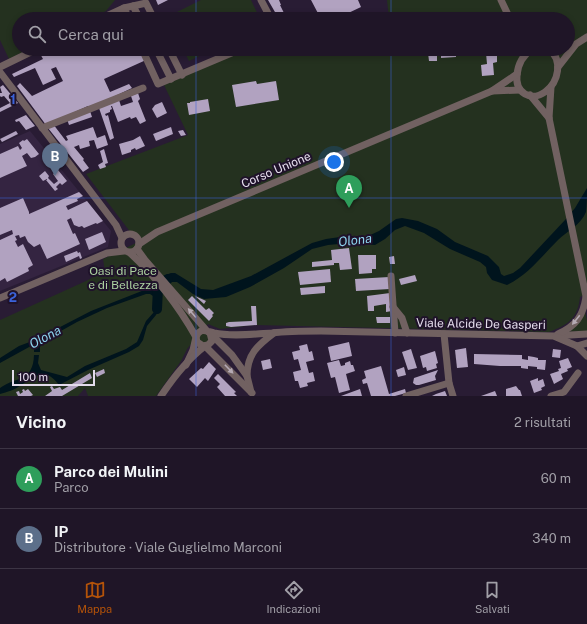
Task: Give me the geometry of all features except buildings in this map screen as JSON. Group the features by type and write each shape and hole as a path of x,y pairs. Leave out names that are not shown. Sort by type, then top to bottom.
{"street":[{"path":"261,0 267,12"},
{"path":"501,0 507,12"},
{"path":"115,12 124,8 146,3 150,12"},
{"path":"134,6 137,12"},
{"path":"124,8 126,12"},
{"path":"576,44 587,37"},
{"path":"0,67 23,56"},
{"path":"145,56 158,84 225,56"},
{"path":"160,56 171,79"},
{"path":"172,56 182,75"},
{"path":"556,56 558,68"},
{"path":"567,56 558,68 551,87 549,118 586,298"},
{"path":"522,57 516,84 520,90 530,95 549,118"},
{"path":"0,72 116,225 136,241 143,261"},
{"name":"Corso Unione","path":"136,241 492,91 517,74"},
{"path":"530,95 542,94 551,87"},
{"path":"42,128 143,88"},
{"name":"Corso Unione","path":"492,91 520,90"},
{"path":"116,225 121,240 122,249 143,261 174,297 232,355 247,376"},
{"path":"107,253 121,240 136,241"},
{"path":"0,298 107,253 127,252 136,241"},
{"name":"Viale Alcide De Gasperi","path":"390,276 395,332"},
{"path":"174,297 196,337 198,344 207,346 252,395"},
{"name":"Viale Alcide De Gasperi","path":"554,336 566,331 577,321 584,309 586,298"},
{"name":"Viale Alcide De Gasperi","path":"393,307 402,318 407,333"},
{"path":"186,365 197,334 202,330 214,333 238,335"},
{"name":"Viale Alcide De Gasperi","path":"238,335 274,332 321,331 554,336 587,334"},
{"path":"207,346 212,341 209,332"},
{"path":"252,395 247,376 247,368 258,345 274,332"},
{"path":"444,334 449,383 453,396"},
{"path":"161,396 197,352 219,341 238,335"},
{"name":"Viale Alcide De Gasperi","path":"554,336 577,346 587,356"},
{"path":"577,346 587,343"},
{"path":"551,396 564,392 578,373"},
{"path":"406,396 449,383"}],"shaded area":[{"path":"30,131 111,231 108,247 0,291 0,144"}],"green space":[{"path":"0,0 115,0 104,12 12,12 12,56 15,56 9,59 0,40"},
{"path":"201,0 251,0 257,12 177,12"},
{"name":"Oasi di Pace e di Bellezza","path":"387,0 587,0 587,294 580,297 577,310 571,320 562,327 549,332 255,325 220,329 208,324 202,331 211,336 205,345 196,338 156,396 88,396 85,388 78,396 0,396 0,320 105,271 103,259 138,242 86,174 188,135 164,85 229,56 575,56 575,12 388,12"},
{"path":"186,56 199,56 189,61"},
{"path":"585,311 587,331 566,332"}],"water":[{"path":"587,188 586,212 581,221 558,240 522,276 507,285 492,280 487,273 486,267 480,262 450,249 424,233 405,226 395,230 375,245 350,243 328,245 312,249 284,268 250,287 226,297 204,299 193,294 177,282 171,282 169,284 163,276 175,273 201,289 213,290 251,276 312,243 347,236 368,236 379,231 396,219 402,218 418,221 437,229 455,242 488,256 499,267 501,274 504,276 513,273 520,268 565,220 575,208"},
{"path":"152,287 160,297 160,308 147,326 143,340 139,346 59,385 49,376 40,374 14,390 0,394 0,388 23,377 31,370 34,355 39,355 38,363 41,370 67,377 85,366 126,349 137,342 146,321 154,312 156,303 153,296 150,294 146,294 107,308 77,322 43,341 40,347 40,352 34,352 34,346 31,346 0,363 0,358 19,346 35,340 91,311"}],"waterway":[{"name":"Olona","path":"157,309 158,288 168,279"}],"place":[{"name":"IP","path":"55,176"},
{"name":"Parco dei Mulini","path":"349,208"}]}
